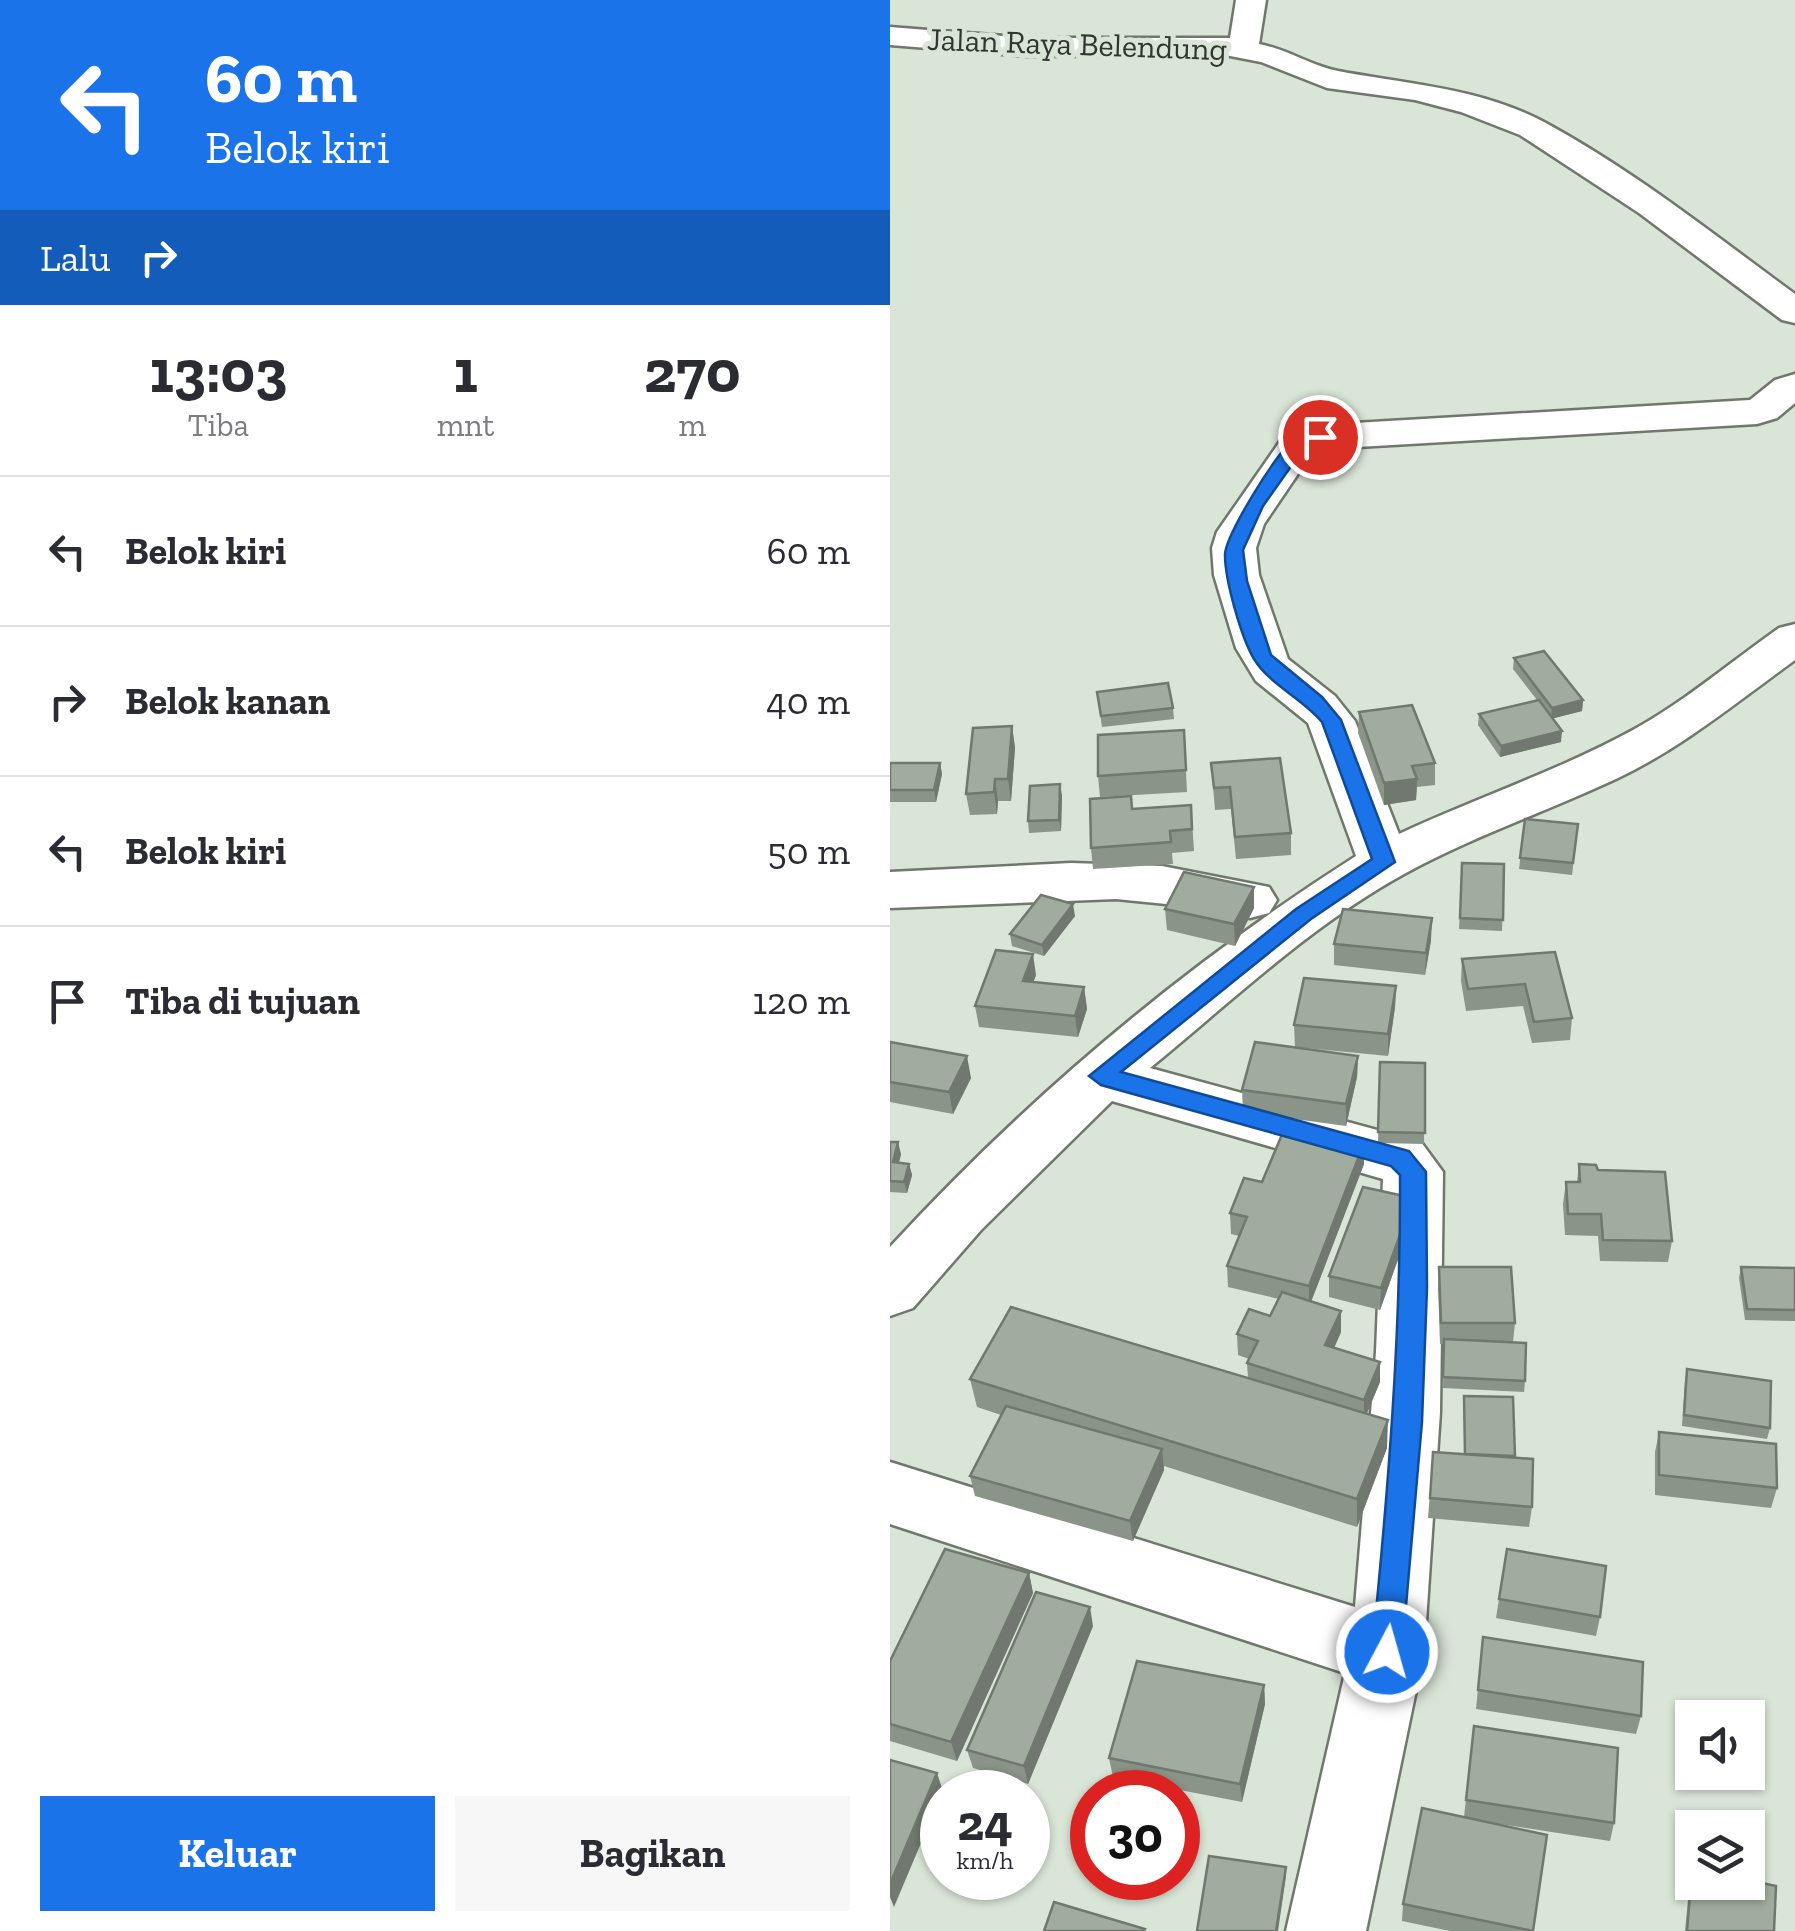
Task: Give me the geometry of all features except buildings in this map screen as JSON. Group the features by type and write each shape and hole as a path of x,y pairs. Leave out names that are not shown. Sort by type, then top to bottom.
{"street":[{"path":"1243,50 1251,0"},
{"name":"Jalan Raya Belendung","path":"890,36 1030,46 1180,45 1243,50 1270,55 1327,79 1472,104 1530,128 1651,206 1795,312"},
{"path":"1384,862 1331,720 1315,702 1270,668 1261,655 1238,581 1234,550 1237,538 1254,506 1298,444 1320,437 1757,412 1767,410 1782,392 1795,386"},
{"path":"890,1290 960,1214 1101,1076 1304,914 1384,862 1500,807 1600,767 1654,739 1795,638"},
{"path":"890,890 1152,882 1208,888 1304,914"},
{"path":"1101,1076 1400,1158 1413,1172 1414,1288 1408,1422 1387,1652 1326,1931"},
{"path":"890,1493 1387,1652"}],"route":[{"path":"1320,437 1298,444 1254,506 1234,550 1238,581 1261,655 1270,668 1315,702 1331,720 1384,862 1304,914 1101,1076 1400,1158 1413,1172 1414,1288 1408,1422 1387,1652"}]}
